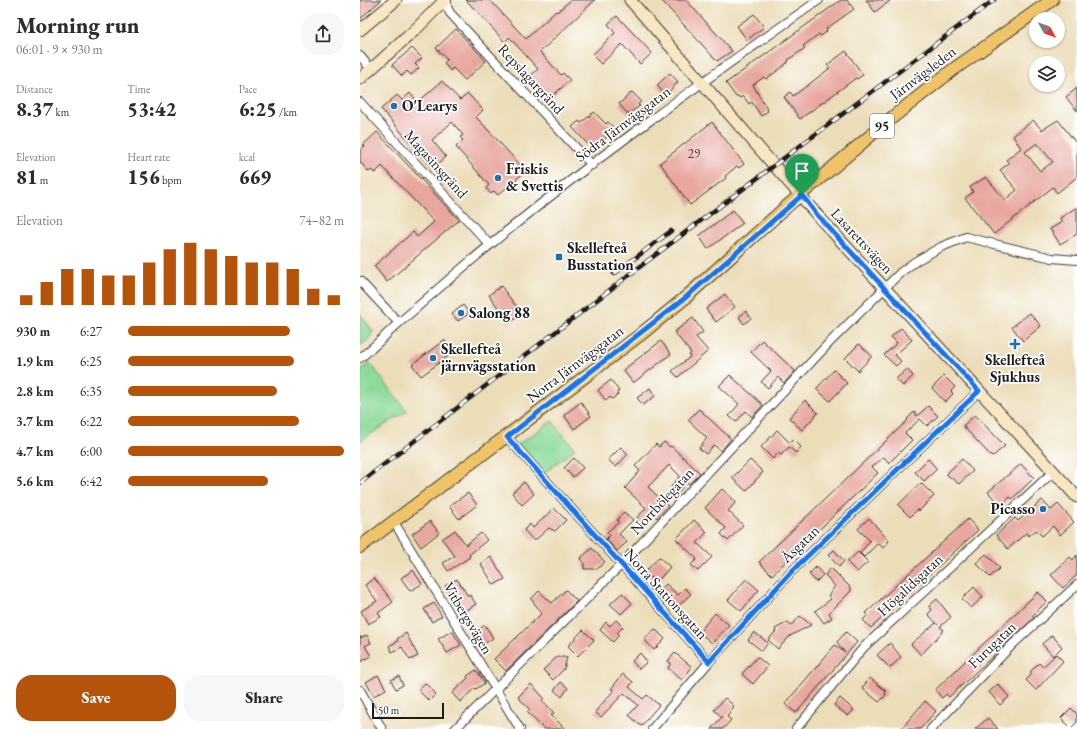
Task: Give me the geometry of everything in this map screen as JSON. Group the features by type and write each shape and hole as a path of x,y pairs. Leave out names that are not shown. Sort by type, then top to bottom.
{"main road":[{"path":"360,30 396,0"},
{"path":"360,79 446,0"},
{"name":"Lasarettsvägen","path":"630,0 884,287 1077,497"},
{"name":"Järnvägsleden","path":"802,195 918,97 954,69 1052,0"},
{"name":"Norra Järnvägsgatan","path":"360,547 507,437 680,302 802,195"}],"street":[{"path":"428,18 441,12 449,11 446,0"},
{"name":"Södra Järnvägsgatan","path":"360,358 384,339 399,323 490,245 592,165 702,82 818,0"},
{"name":"Repslagargränd","path":"449,11 592,165"},
{"path":"360,56 371,69"},
{"name":"Magasinsgränd","path":"360,102 490,245"},
{"name":"Norrbölegatan","path":"455,729 621,565 884,287 916,261 952,242 966,237 1052,258 1077,260"},
{"path":"360,281 399,323"},
{"name":"Åsgatan","path":"652,729 709,662 793,570 979,391"},
{"name":"Norra Stationsgatan","path":"507,437 709,662"},
{"name":"Högalidsgatan","path":"796,729 864,647 1054,471"},
{"name":"Vitbergsvägen","path":"394,522 520,729"},
{"name":"Furugatan","path":"930,729 1012,645 1077,585"},
{"path":"360,690 382,729"}],"green space":[{"path":"360,313 373,331 369,339 360,346"},
{"path":"370,363 407,411 360,441 360,370"},
{"path":"552,421 575,449 543,474 517,445"}],"building":[{"path":"360,0 381,0 360,19"},
{"path":"466,0 490,0 526,39 556,11 557,12 571,0 595,0 540,52 561,75 563,73 570,80 548,100 528,78 538,69 509,37 505,42"},
{"path":"661,0 686,0 732,51 717,61"},
{"path":"841,0 847,0 854,9 826,29 827,31 821,36 819,34 803,46 805,48 788,60 789,61 780,69 766,79 764,77 753,85 768,111 761,116 752,102 749,104 743,96 740,98 738,96 736,97 726,83"},
{"path":"866,0 891,0 875,12"},
{"path":"754,14 764,27 747,40 737,26"},
{"path":"617,16 652,53 640,64 622,44 601,64 592,55 615,33 608,24"},
{"path":"456,29 486,61 465,80 453,68 450,71 444,63 447,60 436,48"},
{"path":"412,48 422,58 415,64 419,68 411,75 407,71 402,76 392,65"},
{"path":"846,51 863,75 857,79 856,78 800,119 784,97 790,92 793,96 808,85 830,68 827,65"},
{"path":"670,73 678,82 669,92 668,91 664,94 657,85"},
{"path":"442,81 460,100 468,94 483,110 476,117 526,171 498,195 494,191 491,194 486,188 489,185 456,147 463,140 460,137 463,135 452,122 432,140 446,157 433,168 381,109 397,95 402,100 410,93 418,102"},
{"path":"1077,88 1077,111 1066,97"},
{"path":"632,92 641,101 638,105 640,106 628,114 619,104"},
{"path":"594,112 606,124 608,122 615,129 593,150 572,127 579,121 581,123"},
{"path":"1033,120 1042,130 1058,120 1077,144 1077,177 1057,193 1053,187 994,234 965,198 973,192 970,187 986,177 1005,200 1017,190 1000,170 1009,163 1006,160 1021,148 1013,136","holes":["1037,143 1053,162 1040,171 1025,152"]},
{"path":"712,122 744,164 739,168 737,166 725,176 726,178 690,205 660,163"},
{"path":"377,132 459,220 387,282 374,266 413,232 417,237 434,222 382,166 375,173 371,170 369,172 360,162 360,150 365,146 363,145"},
{"path":"1077,207 1077,234 1060,244 1050,229 1062,222 1060,218"},
{"path":"733,210 743,223 708,249 699,236"},
{"path":"501,286 522,314 509,323 489,295"},
{"path":"725,294 735,307 716,322 706,309"},
{"name":"Salong 88","path":"463,305 469,313 458,321 452,314"},
{"path":"746,311 751,318 744,324 739,317"},
{"path":"1030,313 1041,326 1023,341 1012,327"},
{"path":"693,318 703,332 696,337 708,351 678,377 672,371 690,357 689,355 691,353 674,332"},
{"path":"901,328 912,340 895,355 901,361 896,366 884,355 897,343 891,337"},
{"name":"Skellefteå järnvägsstation","path":"444,340 454,352 421,376 412,365"},
{"path":"762,340 795,371 784,383 778,377 768,388 761,382 771,371 751,352"},
{"path":"661,341 671,354 633,383 623,370"},
{"path":"859,344 872,356 858,371 845,358"},
{"path":"907,369 913,376 903,386 896,379"},
{"path":"834,370 847,383 830,401 816,389"},
{"path":"730,375 763,405 752,417 746,411 736,422 729,416 739,404 719,386"},
{"path":"944,376 955,387 951,391 953,394 945,402 932,388"},
{"path":"611,380 619,391 617,392 618,394 612,399 610,397 606,401 598,390"},
{"path":"650,388 655,396 643,405 637,398"},
{"path":"805,400 818,413 802,430 789,418"},
{"path":"581,402 591,416 574,429 564,415"},
{"path":"928,406 938,416 927,426 920,419 905,433 912,440 889,463 884,457 872,467 878,473 772,575 759,562 908,420 907,419 914,412 917,416"},
{"path":"699,409 731,439 721,451 714,445 706,454 699,448 707,438 688,420"},
{"path":"975,415 1005,446 992,457 963,426"},
{"path":"777,430 790,443 793,439 801,447 796,453 789,447 781,455 778,453 773,459 761,447"},
{"path":"664,442 670,447 671,446 700,473 689,484 687,482 678,493 671,487 680,476 669,465 648,487 668,506 657,518 653,514 644,524 637,518 646,508 625,488 640,471 635,466 656,444 659,447"},
{"path":"621,447 628,454 616,467 608,460"},
{"path":"574,458 583,468 573,477 564,468"},
{"path":"928,459 937,469 924,481 915,472"},
{"path":"962,459 973,471 959,484 946,474"},
{"path":"750,460 763,472 746,491 732,478"},
{"path":"1021,464 1034,478 1012,499 1010,497 1001,506 988,492"},
{"path":"524,482 534,494 522,505 512,493"},
{"path":"921,483 934,496 919,511 918,509 910,517 898,505"},
{"path":"722,489 736,502 728,511 743,525 728,541 721,534 726,528 705,508"},
{"path":"468,493 477,505 459,519 449,506"},
{"path":"1042,500 1051,510 1058,504 1074,522 1060,535 1053,526 1042,536 1036,530 1029,536 1026,533 1008,549 996,535 1015,518 1018,521"},
{"path":"554,508 566,520 555,531 549,528 534,541 524,530 530,524 533,528"},
{"path":"624,512 633,520 619,534 627,542 617,551 606,539 610,535 607,532 619,522 617,520"},
{"path":"869,518 889,541 883,548 878,543 864,557 860,553 870,541 858,529"},
{"path":"968,519 978,530 871,628 863,620 868,615 866,613"},
{"path":"694,520 707,532 697,543 712,557 698,571 691,565 697,559 676,539"},
{"path":"430,521 439,533 421,547 412,534"},
{"path":"455,530 466,545 481,533 487,540 469,555 470,557 448,571 443,563 455,556 442,539"},
{"path":"592,548 605,562 597,569 584,569 584,563 580,559"},
{"path":"834,550 844,561 839,567 828,555"},
{"path":"858,552 868,562 857,572 847,562"},
{"path":"986,554 1000,568 990,577 976,563"},
{"path":"1077,555 1077,575 1063,588 1051,575 1070,557 1073,560"},
{"path":"491,557 505,579 494,585 481,564"},
{"path":"659,557 670,567 656,583 645,572"},
{"path":"816,567 823,575 816,582 809,574"},
{"path":"831,568 851,588 851,591 829,613 832,618 824,623 815,611 831,599 828,596 835,586 825,575"},
{"path":"413,570 422,584 410,591 401,578"},
{"path":"374,578 393,602 378,613 381,617 368,624 361,611 377,601 365,585"},
{"path":"457,579 468,596 470,595 476,604 462,613 445,586"},
{"path":"746,579 759,590 741,611 728,600"},
{"path":"666,584 678,595 685,588 691,594 677,607 660,591"},
{"path":"974,587 983,597 971,608 962,599"},
{"path":"566,590 577,601 506,671 494,659 540,615 541,612 531,599 539,591 552,603"},
{"path":"1038,592 1047,601 1032,616 1034,618 949,697 946,694 942,698 935,690"},
{"path":"622,593 632,603 621,614 610,604"},
{"path":"937,599 951,617 940,627 944,630 921,655 911,644 936,623 938,625 928,614 932,610 929,606"},
{"path":"434,603 442,616 432,622 424,609"},
{"path":"715,613 729,625 712,643 699,632"},
{"path":"800,616 811,625 790,636 778,649 768,640 776,631 775,629 788,622 791,626"},
{"path":"616,620 623,627 617,633 619,635 613,642 600,630 606,622 610,626"},
{"path":"485,625 493,638 482,645 474,633"},
{"path":"655,629 665,639 654,650 644,639"},
{"path":"583,630 594,640 578,656 568,646"},
{"path":"452,631 461,645 447,653 438,639"},
{"path":"754,632 768,643 762,651 748,640"},
{"path":"846,632 857,642 796,713 785,704 835,645 845,653 837,642"},
{"path":"406,633 418,656 410,660 402,647 392,652 389,646 398,641 397,639"},
{"path":"367,635 371,643 365,646 371,656 360,662 360,636 361,638"},
{"path":"1052,635 1062,647 1053,656 1042,644"},
{"path":"890,643 901,657 890,668 877,655"},
{"path":"640,653 647,662 639,669 632,661"},
{"path":"675,653 692,667 682,680 668,668 671,663 668,661"},
{"path":"1056,654 1063,661 1036,690 1026,680 1032,674 1030,672 1039,663 1043,667"},
{"path":"557,657 567,657 564,669 553,680 543,670"},
{"path":"757,657 768,666 753,684 742,674"},
{"path":"476,670 485,683 476,689 475,688 460,702 452,693 468,678 467,676"},
{"path":"623,674 633,682 629,687 643,699 647,695 659,705 641,726 629,715 638,705 624,693 601,717 595,712 614,690 611,689"},
{"path":"378,675 386,689 374,696 366,682"},
{"path":"399,676 403,685 396,689 391,680"},
{"path":"870,678 886,691 886,695 879,702 862,688"},
{"path":"561,682 568,688 562,697 554,690"},
{"path":"425,683 436,694 429,701 418,690"},
{"path":"531,684 544,698 542,700 554,713 551,715 565,729 544,729 527,712 530,710 518,697"},
{"path":"998,684 1009,697 1000,705 989,692"},
{"path":"725,698 734,706 727,717 731,720 723,729 711,729 722,717 714,710"},
{"path":"840,698 854,710 848,716 834,705"},
{"path":"925,701 936,711 920,729 901,729"},
{"path":"1071,708 1077,714 1077,722 1071,728 1061,718"},
{"path":"988,718 998,729 975,729"}],"railway":[{"path":"360,483 646,262 994,0"},
{"path":"614,274 671,231"}],"place":[{"name":"O'Learys","path":"394,106"},
{"name":"Friskis & Svettis","path":"498,178"},
{"name":"Skellefteå Busstation","path":"559,257"},
{"name":"Salong 88","path":"461,313"},
{"name":"Skellefteå Sjukhus","path":"1015,344"},
{"name":"Skellefteå järnvägsstation","path":"433,358"},
{"name":"Picasso","path":"1043,509"}],"route":[{"path":"802,195 818,216 979,391 793,570 709,662 507,437 588,372 640,335 685,298 786,207 802,195"}]}
